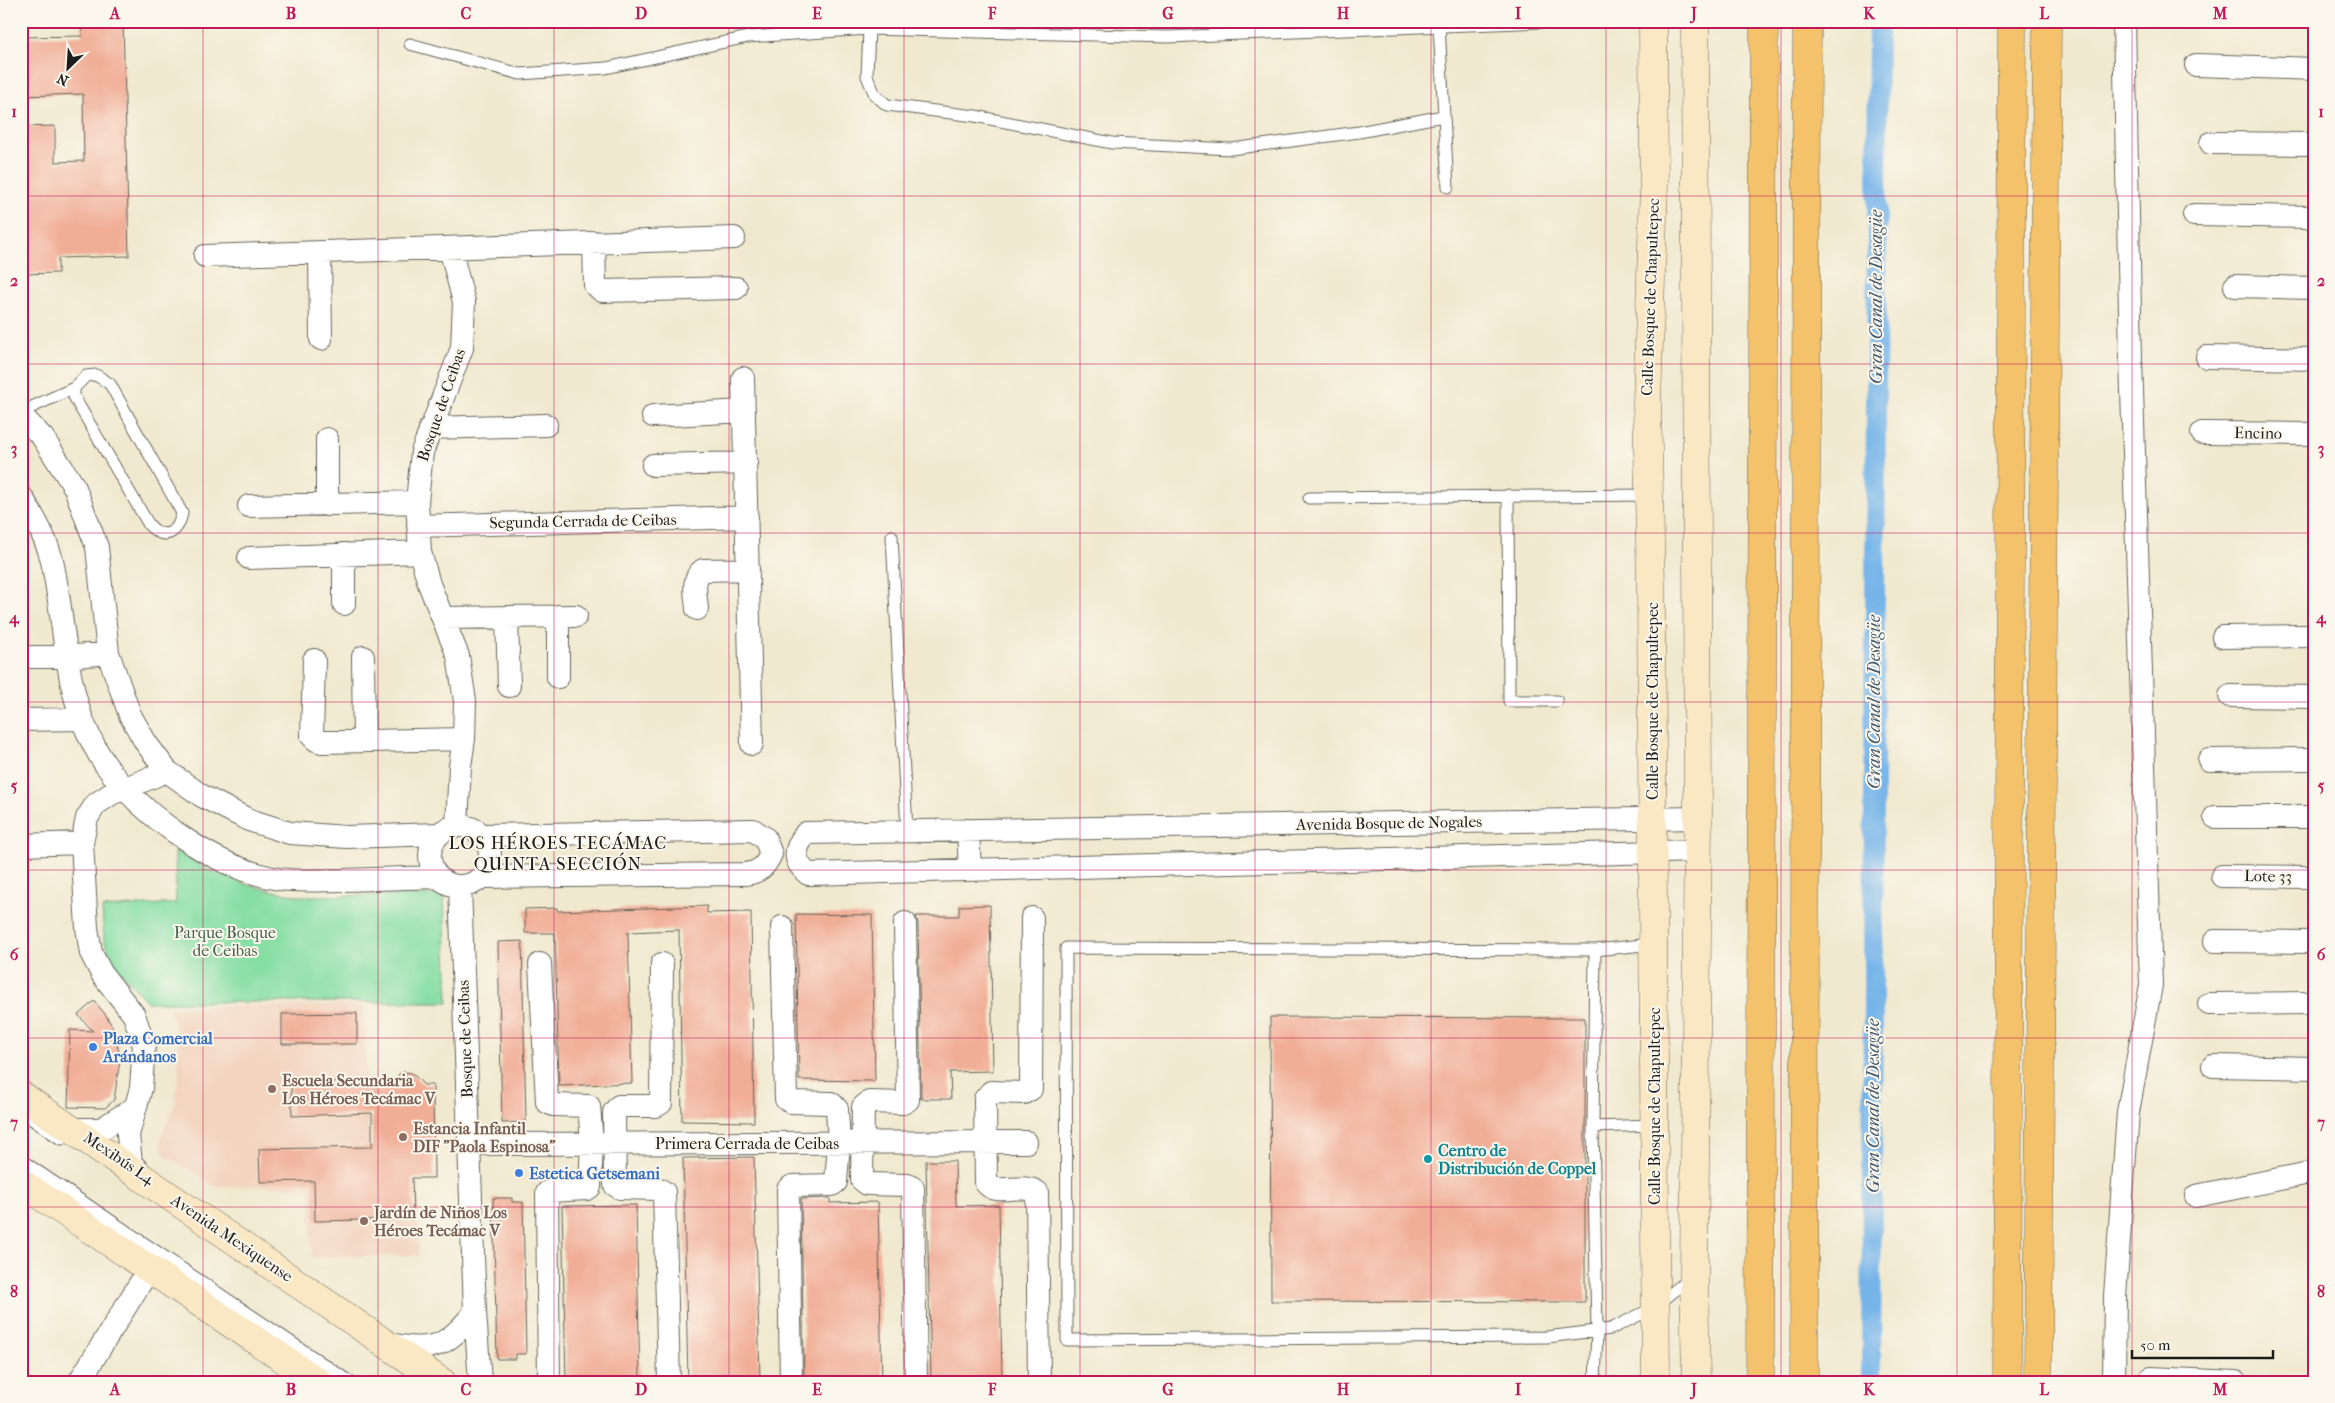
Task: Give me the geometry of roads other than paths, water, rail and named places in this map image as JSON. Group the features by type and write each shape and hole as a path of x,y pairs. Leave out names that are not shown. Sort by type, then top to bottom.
{"highway":[{"path":"1760,1382 1764,21"},
{"path":"1804,1382 1807,21"},
{"path":"2007,1382 2012,21"},
{"path":"2038,1382 2047,21"}],"main road":[{"name":"Calle Bosque de Chapultepec","path":"1653,21 1654,184 1647,403 1653,818 1654,1307 1656,1382"},
{"path":"1695,21 1698,818 1694,1274 1696,1382"},
{"name":"Avenida Mexiquense","path":"21,1095 70,1136 148,1181 442,1382"},
{"path":"21,1183 318,1382"}],"street":[{"path":"2114,1382 2115,1296 2128,1112 2151,985 2131,359 2124,21"},
{"path":"2196,65 2314,69"},
{"path":"2211,143 2314,144"},
{"path":"2194,215 2314,217"},
{"path":"205,256 734,238"},
{"path":"594,242 594,285 602,291 736,288"},
{"name":"Bosque de Ceibas","path":"448,829 464,739 465,701 458,656 429,584 420,552 417,502 422,452 462,348 464,302 450,248"},
{"path":"320,253 321,339"},
{"path":"2235,286 2314,288"},
{"path":"2207,357 2314,359"},
{"path":"744,378 752,744"},
{"path":"653,416 744,411"},
{"path":"21,413 43,438 75,488 97,547 108,653 130,715 146,743 167,770 202,796 249,820 290,833 347,837 471,827 483,835 490,848 490,864 482,877 472,884 460,886 448,884 438,877 432,867 429,855 432,843 448,829"},
{"path":"430,428 546,425"},
{"name":"Encino","path":"2202,432 2314,434"},
{"path":"327,439 327,505"},
{"path":"653,465 746,463"},
{"path":"21,496 31,512 52,559 66,657 81,719 105,764 126,788 160,821 201,849 245,869 279,879 313,881 438,877"},
{"path":"249,506 417,502"},
{"name":"Segunda Cerrada de Ceibas","path":"418,526 747,517"},
{"path":"249,558 420,552"},
{"path":"344,554 344,604"},
{"path":"697,609 695,579 703,570 748,569"},
{"path":"444,618 567,616 558,677"},
{"path":"507,617 509,686"},
{"path":"2224,637 2314,636"},
{"path":"21,657 66,657 108,653"},
{"path":"363,657 364,741"},
{"path":"314,660 312,736 316,740 322,742 464,739"},
{"path":"2230,696 2314,697"},
{"path":"21,720 81,719"},
{"path":"2209,760 2314,760"},
{"path":"148,1181 131,1163 128,1136 134,1108 141,1088 144,1045 134,1015 102,974 91,953 87,928 82,843 87,818 96,804 111,794 167,770"},
{"path":"2215,817 2314,817"},
{"name":"Avenida Bosque de Nogales","path":"1698,818 806,833 799,842 796,855 799,866 808,874 1698,851"},
{"path":"1603,819 1603,854"},
{"path":"1174,826 1177,864"},
{"path":"482,877 745,874 754,873 765,867 770,854 765,838 753,830 483,835"},
{"path":"968,830 970,870"},
{"path":"21,845 82,843"},
{"name":"Lote 33","path":"2222,876 2314,877"},
{"name":"Bosque de Ceibas","path":"460,886 475,1312 480,1382"},
{"path":"1032,918 1031,1089 1024,1093 991,1092 988,1095 985,1099 985,1142 986,1183 988,1186 1030,1188 1037,1192 1039,1382"},
{"path":"905,923 908,1100 903,1103 869,1102 863,1107 862,1180 864,1183 908,1185 913,1188 916,1382"},
{"path":"782,927 786,1100 791,1102 831,1103 837,1109 839,1143 836,1182 832,1185 792,1186 788,1189 792,1382"},
{"path":"2214,941 2314,942"},
{"path":"540,964 547,1102 553,1105 589,1106 592,1143 590,1187 587,1189 549,1190 547,1193 549,1382"},
{"path":"662,964 661,1103 656,1106 619,1106 614,1112 614,1143 615,1185 617,1188 658,1189 664,1192 669,1382"},
{"path":"2209,1004 2314,1004"},
{"path":"2213,1066 2314,1068"},
{"path":"70,1136 101,1129 134,1108"},
{"name":"Primera Cerrada de Ceibas","path":"469,1144 1026,1142"},
{"path":"2196,1196 2314,1172"},
{"path":"80,1382 149,1269"},
{"path":"386,1344 416,1349 441,1344 456,1334 475,1312"},
{"path":"2150,1378 2236,1382"}],"lane":[{"path":"410,44 520,74 606,68 748,36 869,29 1168,36 1569,21"},
{"path":"1440,26 1448,188"},
{"path":"869,29 867,76 875,95 888,105 975,116 1112,142 1231,149 1359,132 1443,116"},
{"path":"21,413 74,388 86,376 96,375 110,384 182,513 180,522 171,533 162,534 155,531 149,525 78,404 74,396 74,388"},
{"path":"1309,498 1649,495"},
{"path":"1508,496 1509,701 1557,701"},
{"path":"892,536 907,831"},
{"path":"1653,944 1596,950 1066,948 1067,1340 1546,1337 1611,1329 1654,1307 1694,1274"},
{"path":"1595,1382 1597,1330 1593,1127 1596,950"},
{"name":"Mexibús L4","path":"21,1112 70,1136"},
{"path":"1593,1127 1654,1125"},
{"path":"21,1160 350,1382"},
{"path":"203,1233 421,1382"}],"waterway":[{"name":"Gran Canal de Desagüe","path":"1871,1382 1878,21"}],"place":[{"name":"Plaza Comercial Arándanos","path":"93,1047"},
{"name":"Escuela Secundaria Los Héroes Tecámac V","path":"272,1089"},
{"name":"Estancia Infantil DIF \"Paola Espinosa\"","path":"403,1137"},
{"name":"Centro de Distribución de Coppel","path":"1428,1159"},
{"name":"Estetica Getsemani","path":"519,1173"},
{"name":"Jardín de Niños Los Héroes Tecámac V","path":"364,1221"}],"district":[{"name":"LOS HÉROES TECÁMAC QUINTA SECCIÓN","path":"558,853"}],"park label":[{"name":"Parque Bosque de Ceibas","path":"225,941"}]}
